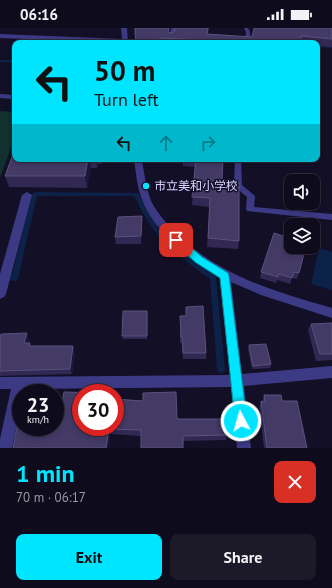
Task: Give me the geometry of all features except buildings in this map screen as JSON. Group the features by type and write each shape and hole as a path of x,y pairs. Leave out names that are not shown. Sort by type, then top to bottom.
{"street":[{"path":"124,28 125,40"},
{"path":"0,36 83,40"},
{"path":"0,96 12,97"},
{"path":"138,162 141,181 148,201 159,220 176,240 199,260 224,276 283,299 332,313"},
{"path":"0,294 27,195"},
{"path":"224,276 244,448"},
{"path":"0,383 237,381 332,372"},
{"path":"6,448 19,383"}],"lane":[{"path":"171,39 173,28"},
{"path":"246,28 248,32 248,40"},
{"path":"238,162 238,186 251,196 250,209 332,217"}],"green space":[{"path":"0,111 12,112 12,145 0,178"}],"water":[{"path":"320,248 332,252 332,290 311,284 318,254 320,254"}],"waterway":[{"path":"320,46 332,47"},
{"path":"0,61 12,61"},
{"path":"10,278 15,278 35,194 136,194 146,214 164,239 213,278 221,370"}],"place":[{"name":"市立美和小学校","path":"146,186"}],"route":[{"path":"176,240 199,260 224,276 241,421"}]}
